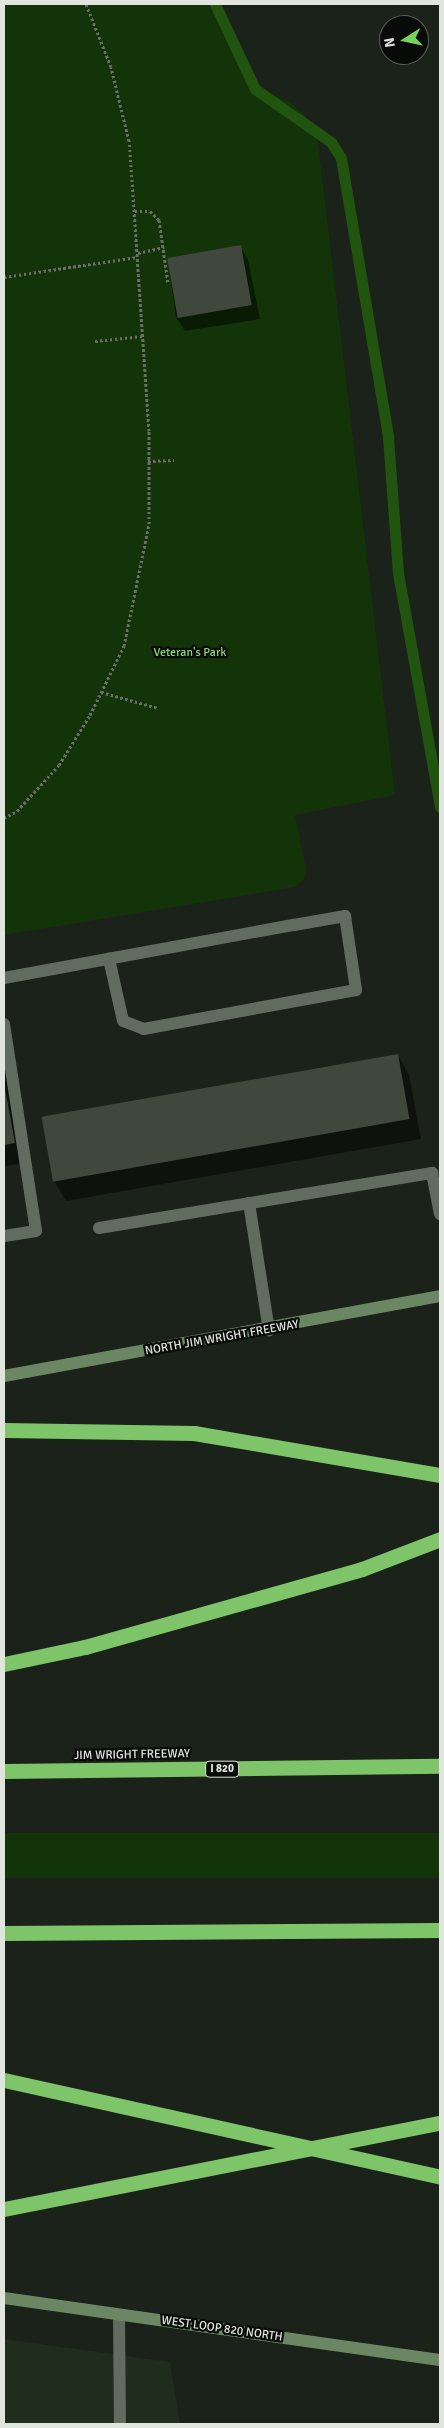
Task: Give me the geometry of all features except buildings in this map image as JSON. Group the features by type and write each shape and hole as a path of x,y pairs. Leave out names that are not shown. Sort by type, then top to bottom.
{"highway":[{"path":"4,1430 194,1433 440,1475"},
{"path":"4,1664 85,1647 362,1569 440,1539"},
{"name":"JIM WRIGHT FREEWAY","path":"4,1771 440,1766"},
{"path":"4,1933 440,1930"},
{"path":"4,2080 54,2089 440,2177"},
{"path":"4,2209 440,2123"}],"main road":[{"name":"NORTH JIM WRIGHT FREEWAY","path":"4,1376 269,1330 440,1296"},
{"name":"WEST LOOP 820 NORTH","path":"4,2298 440,2360"}],"lane":[{"path":"4,978 345,916 356,990 144,1029 123,1021 109,959"},
{"path":"4,1024 36,1231 4,1236"},
{"path":"99,1228 432,1173 440,1214"},
{"path":"249,1203 269,1330"},
{"path":"119,2315 120,2424"}],"path":[{"path":"4,818 17,810 59,766 101,692 124,646 141,577 149,524 143,336 129,141 111,67 86,4"},
{"path":"135,211 154,213 164,247 168,283"},
{"path":"4,277 138,255 164,247"},
{"path":"95,341 143,336"},
{"path":"148,461 174,460"},
{"path":"101,692 158,708"}],"shaded area":[{"path":"4,2339 170,2362 180,2424 4,2424"}],"green space":[{"name":"Veteran's Park","path":"4,4 218,4 256,86 291,103 316,126 395,795 295,815 306,868 304,879 295,887 4,935"},
{"path":"4,1833 440,1833 440,1878 4,1878"}],"waterway":[{"path":"215,4 255,89 331,142 341,158 388,437 398,573 440,807"}]}
